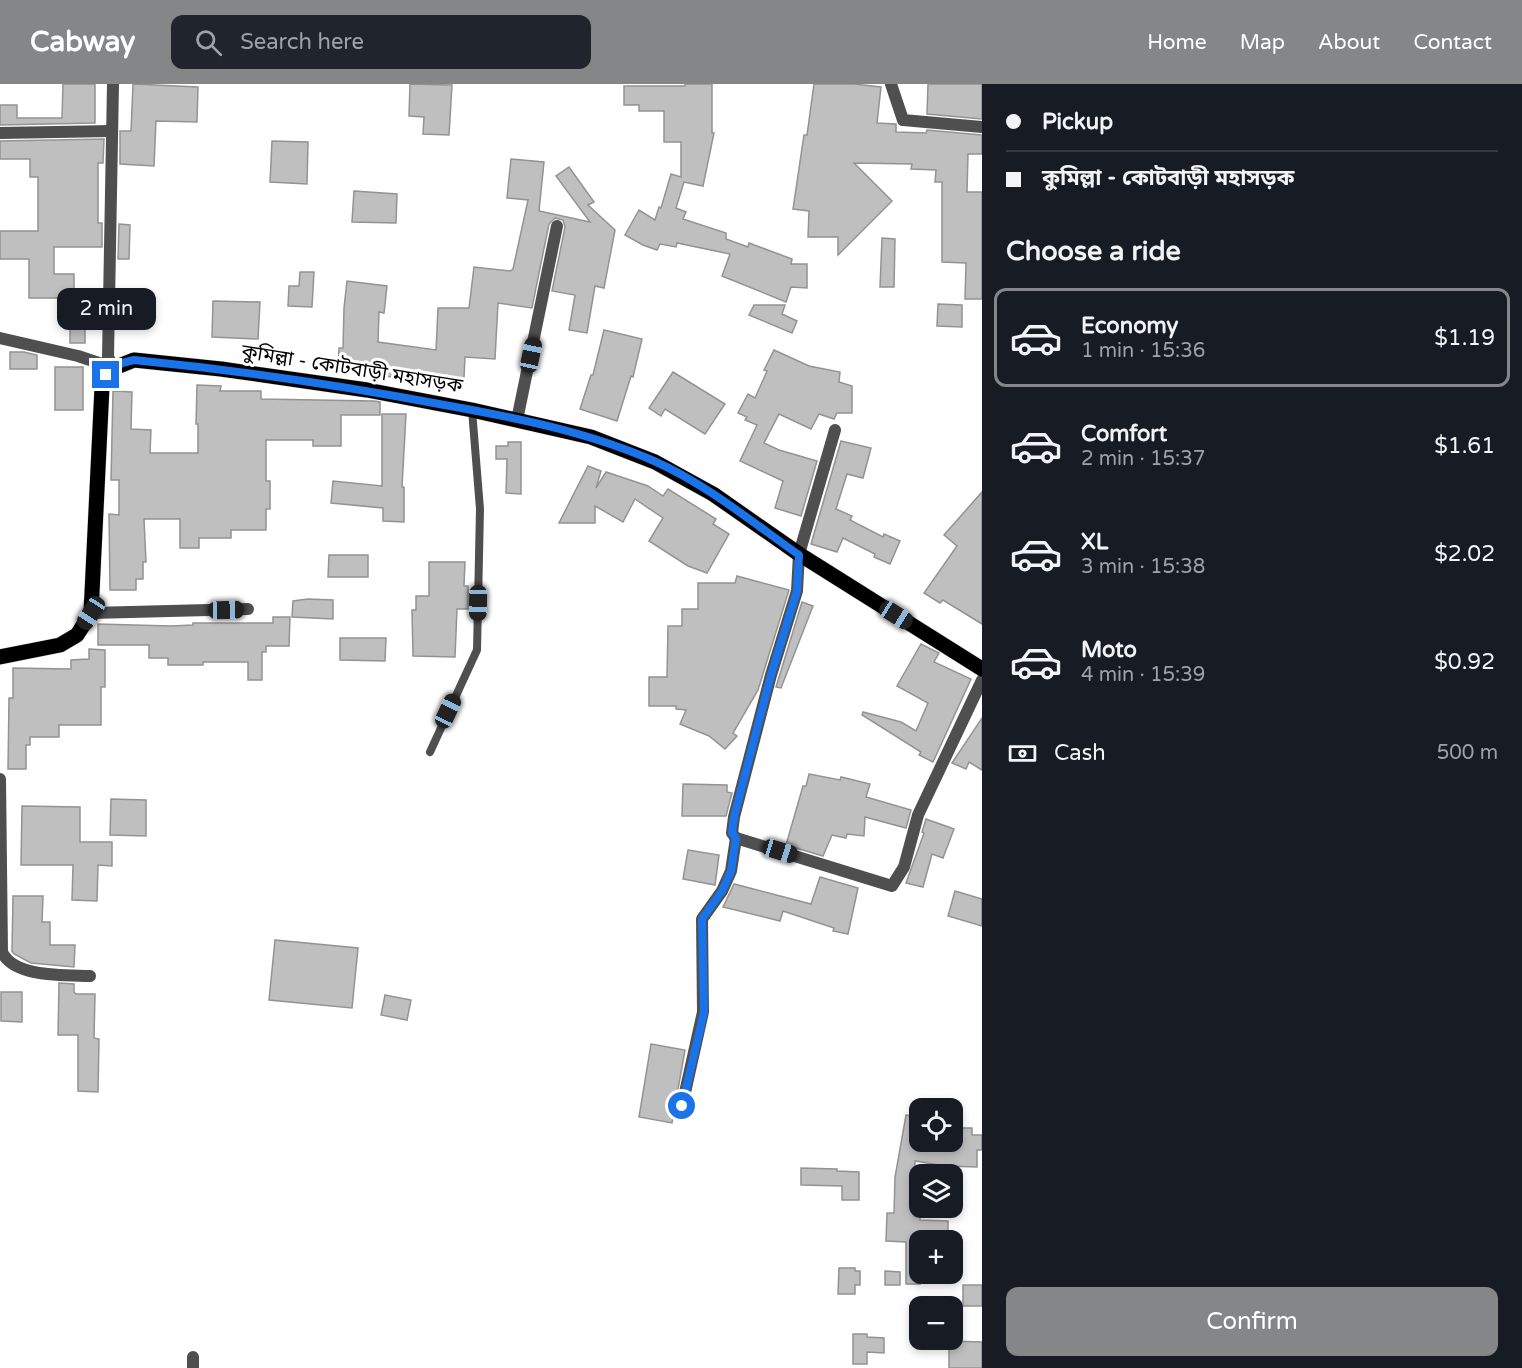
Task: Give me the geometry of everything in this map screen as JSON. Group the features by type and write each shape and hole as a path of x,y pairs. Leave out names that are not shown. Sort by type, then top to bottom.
{"main road":[{"name":"কুমিল্লা - কোটবাড়ী মহাসড়ক","path":"114,368 134,360 221,369 367,390 472,410 591,437 655,462 713,494 799,555 982,669"},
{"path":"0,657 60,645 77,635 91,613 102,387 106,375 114,368"}],"street":[{"path":"113,84 108,357 114,368"},
{"path":"891,84 903,120 982,127"},
{"path":"0,133 112,131"},
{"path":"517,420 557,226"},
{"path":"0,338 78,356 114,368"},
{"path":"835,430 799,555 797,591 771,675 734,817 732,833 736,838 892,886 904,867 918,815 982,680"},
{"path":"91,613 248,609"},
{"path":"0,779 2,952 5,959 18,967 45,974 90,976"},
{"path":"682,1106 704,1012 702,919 722,891 731,871 736,838"}],"lane":[{"path":"430,752 477,650 480,509 472,410"}],"building":[{"path":"63,84 95,84 95,123 0,125 0,105 17,105 17,118 62,118"},
{"path":"133,84 198,87 197,122 156,121 154,166 120,164 120,131 131,131"},
{"path":"410,84 452,85 449,135 423,134 424,117 409,116"},
{"path":"685,84 712,84 712,133 714,133 703,186 684,182 676,208 686,212 683,219 726,233 726,239 748,247 749,243 792,259 791,264 807,264 807,288 791,287 786,302 722,276 730,254 677,243 676,247 660,244 657,250 625,235 639,210 655,220 671,174 681,177 681,142 664,142 664,111 639,111 639,105 624,105 624,86 685,86"},
{"path":"814,84 881,87 877,123 896,124 896,132 926,133 927,130 982,135 982,154 968,154 967,192 982,192 982,299 965,299 966,263 942,262 942,182 935,182 936,170 911,169 912,164 854,163 892,201 838,255 838,237 808,237 809,211 793,209"},
{"path":"928,84 982,84 982,119 927,114"},
{"path":"104,139 103,163 98,163 98,223 102,223 102,247 54,247 54,274 74,274 74,298 29,298 29,259 0,259 0,231 38,231 38,177 30,177 30,159 0,159 0,141"},
{"path":"272,141 308,142 307,184 270,182"},
{"path":"511,159 544,162 539,211 590,222 556,176 569,167 594,202 588,205 615,230 604,288 595,286 587,333 569,330 575,295 552,291 565,227 563,220 555,218 549,224 532,308 498,303 495,359 465,357 464,378 409,374 409,378 381,376 381,372 338,371 339,348 343,348 347,281 387,286 384,313 379,312 378,342 436,350 438,308 469,308 474,267 510,271 513,269 528,200 507,198"},
{"path":"354,191 397,194 396,223 352,222"},
{"path":"119,224 130,225 129,259 118,259"},
{"path":"882,238 895,239 894,287 880,287"},
{"path":"300,272 314,272 312,307 288,306 289,286 299,286"},
{"path":"213,301 260,302 258,339 212,337"},
{"path":"938,304 962,305 962,327 937,326"},
{"path":"754,305 785,305 782,314 797,321 792,333 749,315"},
{"path":"70,315 85,315 85,343 70,343"},
{"path":"604,330 642,339 633,377 631,376 617,421 580,409 591,375 593,375"},
{"path":"774,350 809,366 840,372 839,382 852,386 852,413 837,413 834,419 819,414 811,429 779,414 764,443 779,450 817,461 801,516 775,508 783,481 740,461 757,425 745,420 747,417 738,413 748,394 755,398 767,371 764,370"},
{"path":"10,352 37,355 37,369 10,369"},
{"path":"55,367 83,367 83,410 55,410"},
{"path":"673,372 725,404 705,434 665,409 661,416 649,408"},
{"path":"197,385 221,386 220,391 261,391 261,399 374,401 380,402 380,415 341,415 341,446 313,446 313,440 266,440 266,481 270,481 270,509 266,509 266,530 231,530 231,538 199,538 199,548 180,548 180,519 144,519 146,562 143,562 143,579 136,579 136,590 110,590 109,514 119,515 119,480 111,480 113,391 132,392 131,429 151,430 150,453 198,453"},
{"path":"382,414 406,414 402,487 404,487 404,522 383,521 383,508 331,503 333,481 382,486"},
{"path":"841,441 871,448 863,478 847,474 836,509 852,516 850,520 883,537 884,534 900,541 890,564 843,538 837,552 811,544"},
{"path":"508,442 521,442 521,494 506,493 507,459 496,459 496,446 508,446"},
{"path":"588,466 601,471 596,488 606,472 648,486 663,496 668,489 716,519 713,524 729,534 707,573 688,566 649,541 663,518 635,499 623,522 595,506 595,523 559,523"},
{"path":"982,492 982,624 943,600 940,603 924,593 957,546 944,535"},
{"path":"329,555 368,555 368,577 328,577"},
{"path":"429,562 465,562 464,586 468,586 468,609 457,609 455,657 413,656 412,610 416,610 416,596 429,596"},
{"path":"737,576 789,590 758,690 733,733 737,736 725,749 709,736 680,724 686,710 676,709 676,706 649,706 649,677 667,677 668,626 682,626 682,609 698,609 698,583 735,583"},
{"path":"333,600 333,619 292,617 293,601"},
{"path":"802,602 813,606 781,688 776,687"},
{"path":"273,617 290,617 289,646 266,646 266,652 262,652 262,680 248,680 248,662 168,665 168,658 149,658 149,645 98,645 98,624 171,626 193,625 193,623 273,623"},
{"path":"340,638 386,638 385,661 340,660"},
{"path":"921,644 939,653 934,662 971,679 933,762 919,755 921,752 862,715 863,712 901,722 916,731 928,703 897,686"},
{"path":"89,649 105,650 105,687 101,687 101,725 59,725 59,737 30,737 30,745 26,745 26,769 8,769 9,698 13,698 13,668 71,669 71,660 89,659"},
{"path":"982,718 982,770 969,762 966,769 952,763"},
{"path":"809,774 840,780 841,777 870,784 866,797 911,810 906,828 865,817 864,836 847,834 846,838 832,835 823,856 786,845 803,786 806,786"},
{"path":"683,784 727,785 727,792 732,793 726,816 682,816"},
{"path":"111,799 146,800 146,836 110,835"},
{"path":"22,806 80,807 80,842 112,842 112,866 98,865 97,901 72,900 73,865 21,865"},
{"path":"926,819 954,829 943,858 932,854 923,887 906,883 924,833 922,832"},
{"path":"688,850 719,855 715,885 683,879"},
{"path":"820,877 858,888 848,934 833,931 834,928 783,911 780,921 723,907 734,884 811,904"},
{"path":"955,891 982,899 982,926 948,916"},
{"path":"13,896 43,896 42,922 50,922 50,945 75,945 74,967 31,963 14,954 12,951"},
{"path":"275,940 358,948 352,1008 269,1000"},
{"path":"59,983 74,984 76,994 95,994 94,1038 99,1039 98,1092 78,1091 78,1035 58,1035"},
{"path":"1,992 22,992 22,1022 1,1021"},
{"path":"385,995 411,1000 407,1020 381,1015"},
{"path":"651,1044 685,1050 672,1123 639,1117"},
{"path":"906,1115 909,1115 909,1152 963,1152 963,1128 972,1128 972,1135 982,1135 982,1150 977,1150 977,1167 915,1161 915,1164 909,1164 909,1218 948,1221 948,1230 909,1230 909,1284 906,1284 906,1242 886,1241 887,1213 894,1213 895,1177"},
{"path":"801,1168 859,1172 859,1200 842,1200 842,1186 801,1185"},
{"path":"839,1268 855,1268 855,1271 860,1271 860,1285 855,1285 855,1294 838,1294"},
{"path":"885,1271 900,1272 900,1285 885,1285"},
{"path":"963,1285 982,1285 982,1306 963,1306"},
{"path":"853,1334 884,1338 884,1353 867,1352 867,1364 853,1364"},
{"path":"963,1341 982,1342 982,1368 949,1368 949,1350 963,1350"}],"route":[{"path":"106,375 122,363 134,360 221,369 367,390 472,410 591,437 655,462 713,494 799,555 797,591 771,675 734,817 732,833 736,838 731,871 722,891 702,919 704,1012 682,1106"}]}
